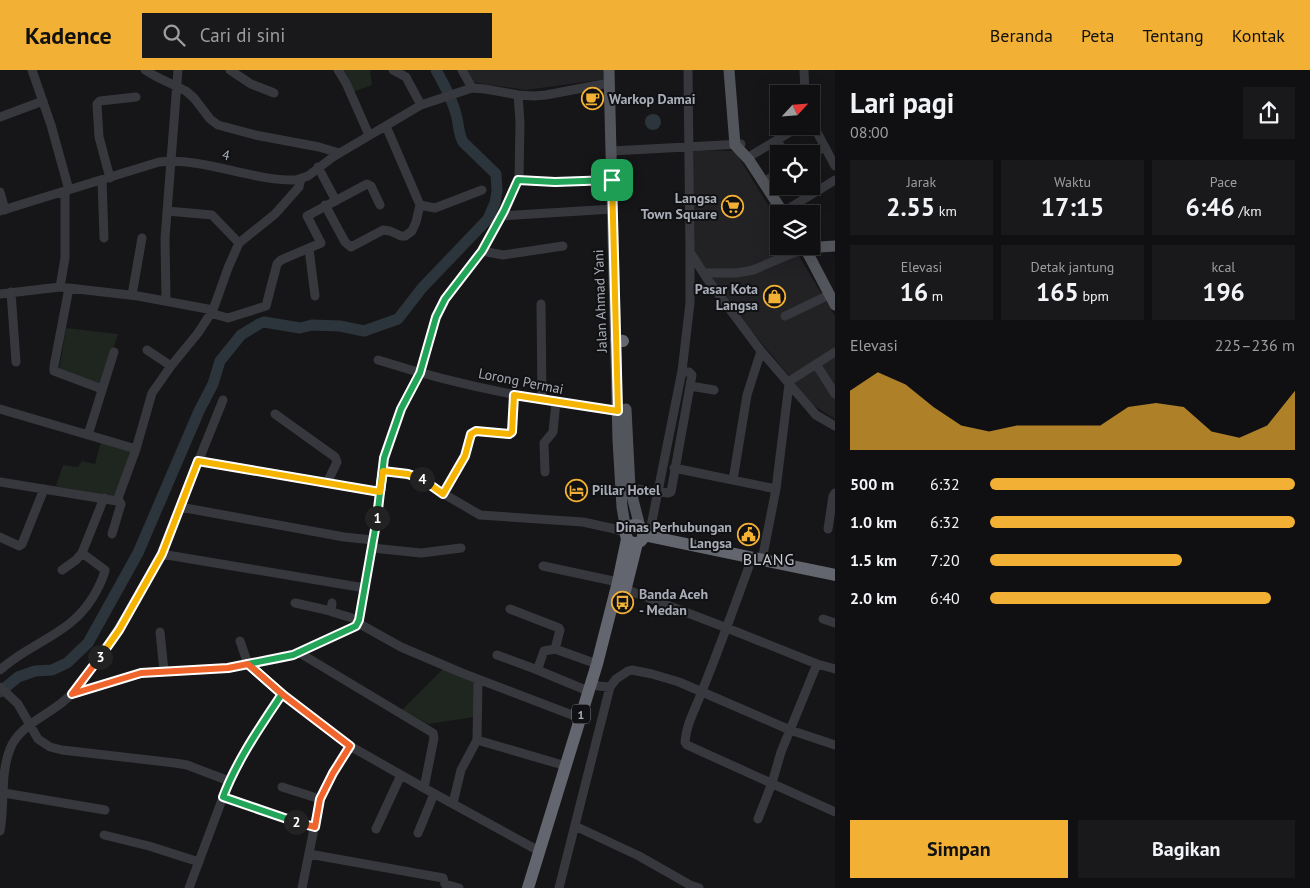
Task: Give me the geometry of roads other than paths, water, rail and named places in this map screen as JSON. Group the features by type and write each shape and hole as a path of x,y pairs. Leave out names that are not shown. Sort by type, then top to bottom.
{"highway":[{"path":"636,535 835,576"},
{"name":"1","path":"536,888 597,687 636,535"},
{"name":"1","path":"528,888 580,718 597,687 597,664 622,586"}],"main road":[{"name":"Jalan Ahmad Yani","path":"609,70 615,150 612,180 620,341 618,411 622,507 636,535"},
{"name":"1","path":"616,70 615,150 620,341 630,488 636,535"},
{"path":"730,70 734,89 738,145 778,205"},
{"path":"734,89 737,70"},
{"path":"820,248 835,246"},
{"path":"820,251 835,252"},
{"path":"806,255 832,300"}],"street":[{"path":"32,70 67,191 64,287 54,372 102,389"},
{"path":"146,70 154,76 176,85 194,98 210,119 218,125 340,153"},
{"path":"166,300 167,211 178,70"},
{"path":"230,70 251,84 274,93"},
{"path":"338,70 346,83 369,135"},
{"path":"393,70 406,77 421,105"},
{"path":"462,70 472,88"},
{"path":"383,471 413,476 480,515 583,522 636,535 658,492 682,371 690,304 688,70"},
{"path":"804,70 805,85"},
{"path":"117,501 136,449 152,393 170,366 198,333 212,312 239,243 275,214 298,187 301,179 369,135 421,105 457,92 472,88 485,88 518,95 546,95 609,82"},
{"path":"72,694 134,674 164,670 228,668 282,658 349,630 358,622 373,544 384,458 401,409 420,373 436,317 445,299 482,251 502,216 518,180 520,159 518,95"},
{"path":"104,238 106,179 96,104 100,101 136,97"},
{"path":"0,118 42,101"},
{"path":"325,205 348,245 354,246 383,230 401,236 408,234 414,228 420,205 386,126"},
{"path":"746,157 785,135"},
{"path":"819,135 835,166"},
{"path":"777,140 780,145"},
{"path":"615,150 738,145"},
{"path":"820,149 825,146"},
{"name":"4","path":"2,211 159,162 170,161 214,166 290,180 301,179"},
{"path":"318,167 336,201"},
{"path":"764,182 770,178"},
{"path":"518,180 555,182 612,180"},
{"path":"796,205 835,180"},
{"path":"0,294 64,287 166,300 228,318 266,306 277,264 321,243 307,216 325,205 369,184 380,205"},
{"path":"420,205 434,208 482,190"},
{"path":"0,192 2,211"},
{"path":"502,216 613,209"},
{"path":"167,211 212,215 239,243"},
{"path":"132,295 142,238"},
{"path":"482,251 503,255 563,246"},
{"path":"309,249 315,296"},
{"path":"690,252 760,351 816,415 835,426"},
{"path":"704,274 737,273 753,270 790,255"},
{"path":"11,292 16,362"},
{"path":"785,316 832,300"},
{"path":"541,304 542,400"},
{"path":"148,350 170,366"},
{"path":"733,480 747,394 760,351"},
{"path":"88,435 114,352"},
{"path":"835,352 789,383 776,489 757,559 691,716 684,741 835,812"},
{"name":"Lorong Permai","path":"378,360 420,373 514,395 618,411"},
{"path":"816,364 835,394"},
{"path":"630,488 671,492 690,386 691,373 682,371"},
{"path":"690,386 714,390"},
{"path":"443,494 465,456 471,434 476,431 509,434 513,431 514,395"},
{"path":"0,831 7,759 10,748 17,737 72,694 119,630 162,554 223,400"},
{"path":"545,472 544,443 553,432 556,402"},
{"path":"0,409 136,449"},
{"path":"275,414 335,457 337,462 326,483"},
{"path":"198,461 380,492"},
{"path":"674,468 776,489"},
{"path":"0,482 120,502 122,504 112,534"},
{"path":"0,538 19,546 22,544 44,488"},
{"path":"828,529 835,493"},
{"path":"62,570 82,554 104,498"},
{"path":"180,507 344,536 373,544 421,553 462,548"},
{"path":"0,670 58,634 71,623 92,599 106,571 99,564 82,554"},
{"path":"162,554 365,588"},
{"path":"543,566 622,586 817,664 835,669"},
{"path":"295,603 332,607 401,646 478,680 580,718"},
{"path":"510,609 560,629 555,649"},
{"path":"823,619 835,623"},
{"path":"160,632 164,670"},
{"path":"240,641 248,664 282,694 350,746 539,851"},
{"path":"535,669 538,668 544,652 555,649 597,664"},
{"path":"298,652 433,733 435,736 424,788"},
{"path":"497,655 535,669 597,687 632,670 652,674 679,682 790,730 835,745"},
{"path":"758,818 772,783 776,766 817,664"},
{"path":"453,803 461,770 477,740 478,680"},
{"path":"0,687 18,704 38,739 50,747 62,750 174,762 229,781"},
{"path":"560,888 575,826 597,687"},
{"path":"189,888 229,781 252,738 282,694"},
{"path":"477,740 566,766"},
{"path":"302,888 320,799 350,746"},
{"path":"376,829 401,775"},
{"path":"282,788 320,799"},
{"path":"4,793 106,810"},
{"path":"418,833 434,794"},
{"path":"223,797 315,827"},
{"path":"575,826 639,856 690,885 699,888"},
{"path":"104,835 149,846 199,862"},
{"path":"309,854 443,878 445,884 459,888"}],"waterway":[{"path":"0,692 18,677 35,671 52,670 67,663 88,643 138,553 199,411 213,384 220,361 241,335 264,322 300,328 312,325 340,326 364,331 398,319 422,288 488,219 495,203 497,191 496,174 463,142 452,103 436,70"}],"place":[{"name":"Warkop Damai","path":"593,99"},
{"name":"Langsa Town Square","path":"733,206"},
{"name":"Pasar Kota Langsa","path":"774,297"},
{"name":"Pillar Hotel","path":"576,490"},
{"name":"Dinas Perhubungan Langsa","path":"748,535"},
{"name":"Banda Aceh - Medan","path":"623,602"}],"district":[{"name":"BLANG","path":"769,559"}]}
